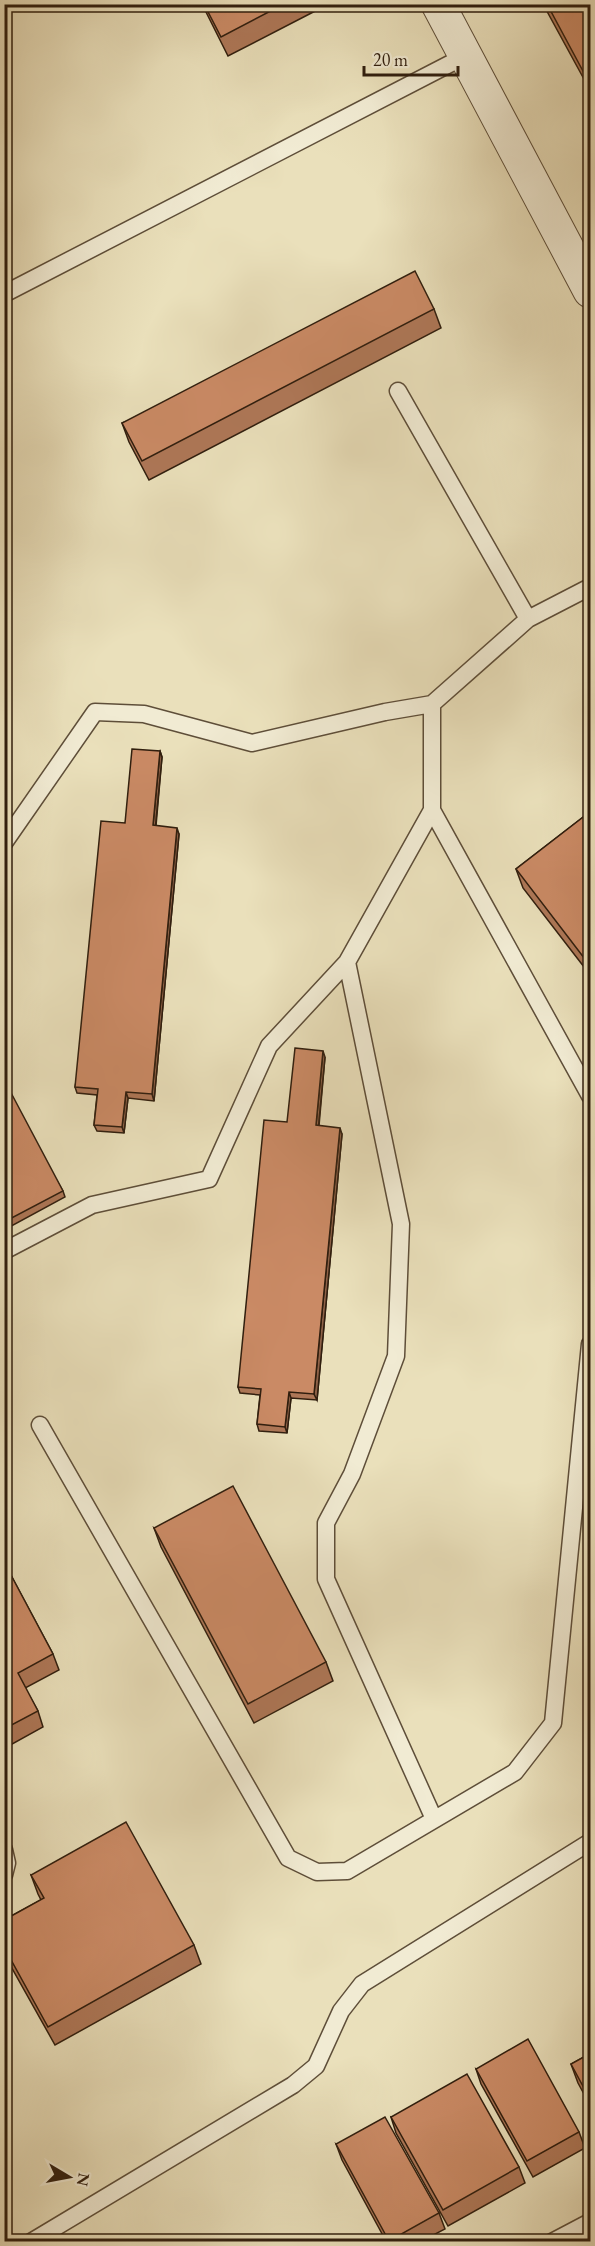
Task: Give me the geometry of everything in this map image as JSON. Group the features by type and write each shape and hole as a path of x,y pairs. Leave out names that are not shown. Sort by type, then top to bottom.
{"street":[{"path":"438,4 591,291"}],"lane":[{"path":"4,294 465,56"},
{"path":"398,390 528,619"},
{"path":"4,843 95,712 144,714 252,743 385,712 432,704 528,619 591,587"},
{"path":"432,704 432,810 591,1096"},
{"path":"4,1251 92,1205 209,1179 269,1046 347,962 432,810"},
{"path":"347,962 401,1224 396,1356 352,1474 326,1523 326,1579 434,1819"},
{"path":"40,1425 288,1858 317,1872 347,1871 515,1772 552,1724 591,1344"},
{"path":"31,2241 293,2085 316,2066 341,2012 362,1984 591,1842"},
{"path":"4,1850 7,1863 4,1875"},
{"path":"552,2241 591,2222"}],"building":[{"path":"204,4 284,4 221,37"},
{"path":"547,4 591,4 591,86"},
{"path":"415,271 434,309 142,461 122,423"},
{"path":"132,749 160,751 153,825 177,828 152,1094 126,1092 122,1127 94,1125 98,1089 75,1087 101,821 125,823"},
{"path":"591,811 591,967 516,869"},
{"path":"295,1048 323,1051 316,1125 340,1128 314,1394 289,1392 285,1427 257,1424 261,1389 238,1387 264,1120 287,1122"},
{"path":"9,1089 63,1191 4,1222 4,1092"},
{"path":"233,1486 326,1662 248,1704 154,1528"},
{"path":"4,1562 53,1654 18,1673 38,1711 4,1729"},
{"path":"126,1822 194,1945 48,2027 4,1947 4,1920 44,1898 31,1875"},
{"path":"528,2039 579,2132 527,2161 476,2069"},
{"path":"591,2053 591,2101 571,2064"},
{"path":"467,2074 519,2167 443,2210 391,2117"},
{"path":"385,2117 439,2213 389,2241 336,2144"}]}
